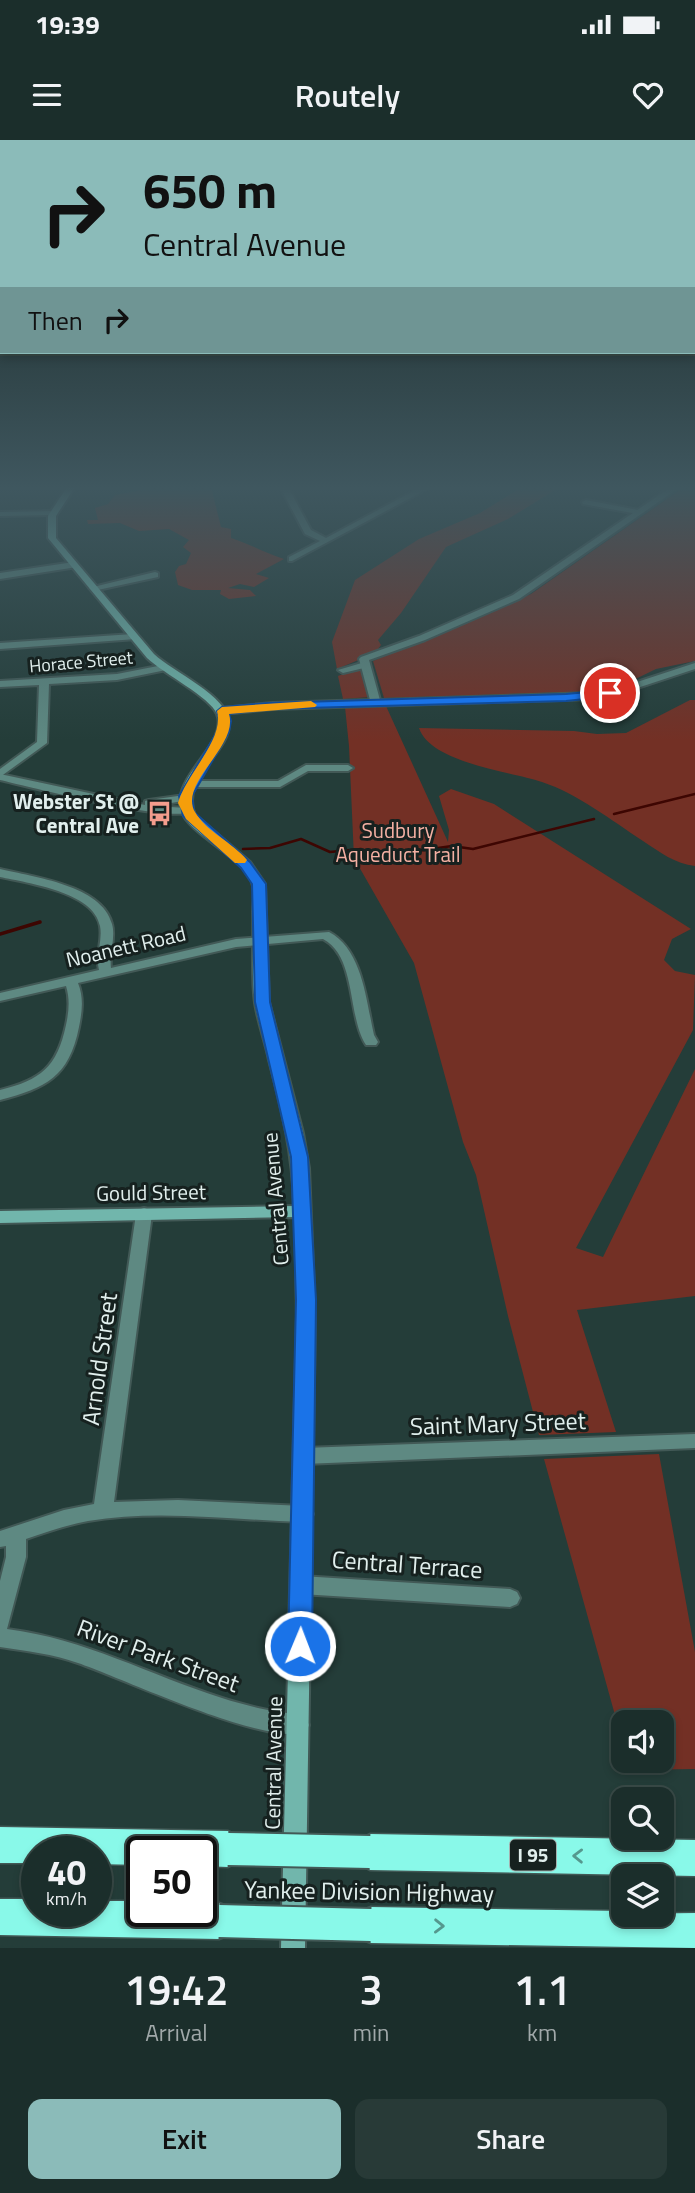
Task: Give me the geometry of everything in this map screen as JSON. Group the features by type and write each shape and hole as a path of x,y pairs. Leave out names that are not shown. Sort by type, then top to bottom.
{"highway":[{"name":"Yankee Division Highway","path":"0,1845 695,1858"},
{"name":"Yankee Division Highway","path":"0,1917 695,1931"}],"main road":[{"path":"79,571 133,637 163,668 211,700 222,711 225,721 223,732 191,784 186,805"},
{"name":"Central Avenue","path":"186,805 255,877 261,897 263,1009 298,1145 306,1300 293,1948"},
{"name":"Gould Street","path":"0,1217 303,1211"}],"street":[{"path":"0,576 31,571"},
{"path":"343,670 514,598 552,571"},
{"path":"93,588 155,575"},
{"path":"0,646 133,637"},
{"path":"364,662 376,703"},
{"path":"222,711 265,706 600,695 695,666"},
{"name":"Horace Street","path":"0,684 124,676 163,668"},
{"path":"0,776 42,743 44,681"},
{"path":"191,784 280,784 306,768 348,768"},
{"path":"0,776 154,810 186,805"},
{"path":"0,873 64,890 96,906 107,926 103,961 106,973"},
{"name":"Noanett Road","path":"0,997 261,940 321,935 336,939 355,978 366,1031 371,1042"},
{"path":"0,1095 41,1079 66,1056 76,1001 71,981"},
{"name":"Arnold Street","path":"103,1511 144,1214"},
{"name":"Saint Mary Street","path":"304,1456 695,1441"},
{"path":"0,1623 16,1557 8,1536 103,1511 145,1509 303,1514"},
{"name":"Central Terrace","path":"301,1585 510,1598"},
{"name":"River Park Street","path":"0,1638 53,1645 215,1706 257,1719 298,1725"}],"green space":[{"path":"261,571 256,574 269,578 254,587 240,584 228,588 250,590 256,596 229,599 220,594 221,590 192,590 178,585 175,572"},
{"path":"368,571 429,571 401,613 378,640 381,645 375,653 337,669 332,642 355,580"},
{"path":"563,571 695,571 695,661 656,669 619,687 598,691 384,698 373,661 531,594"},
{"path":"361,667 370,697 343,699 338,676"},
{"path":"690,700 695,700 695,866 668,857 594,808 555,787 454,758 426,740 419,728 626,733"},
{"name":"Sudbury Aqueduct Trail","path":"386,706 448,842 449,830 439,796 451,789 494,804 691,929 672,939 664,960 675,971 695,975 693,1030 576,1248 603,1257 695,1069 695,1296 577,1310 616,1432 539,1435 508,1316 476,1175 463,1142 414,963 354,858 345,707"},
{"path":"659,1454 695,1652 695,1769 674,1769 674,1710 614,1710 544,1459"}],"waterway":[{"path":"614,814 695,794"},
{"path":"417,851 452,846 473,849 594,819"},
{"path":"243,849 270,848 301,839 330,852 361,849"},
{"path":"0,934 40,922"}],"slow traffic":[{"path":"240,860 190,817 184,803 188,789 223,732 225,716 222,711 311,705"}],"place":[{"name":"Webster St @ Central Ave","path":"159,814"}],"route":[{"path":"300,1646 306,1300 298,1145 262,1002 259,884 246,865 188,814 184,803 185,796 223,732 225,716 222,711 268,706 593,696 610,693"}]}
